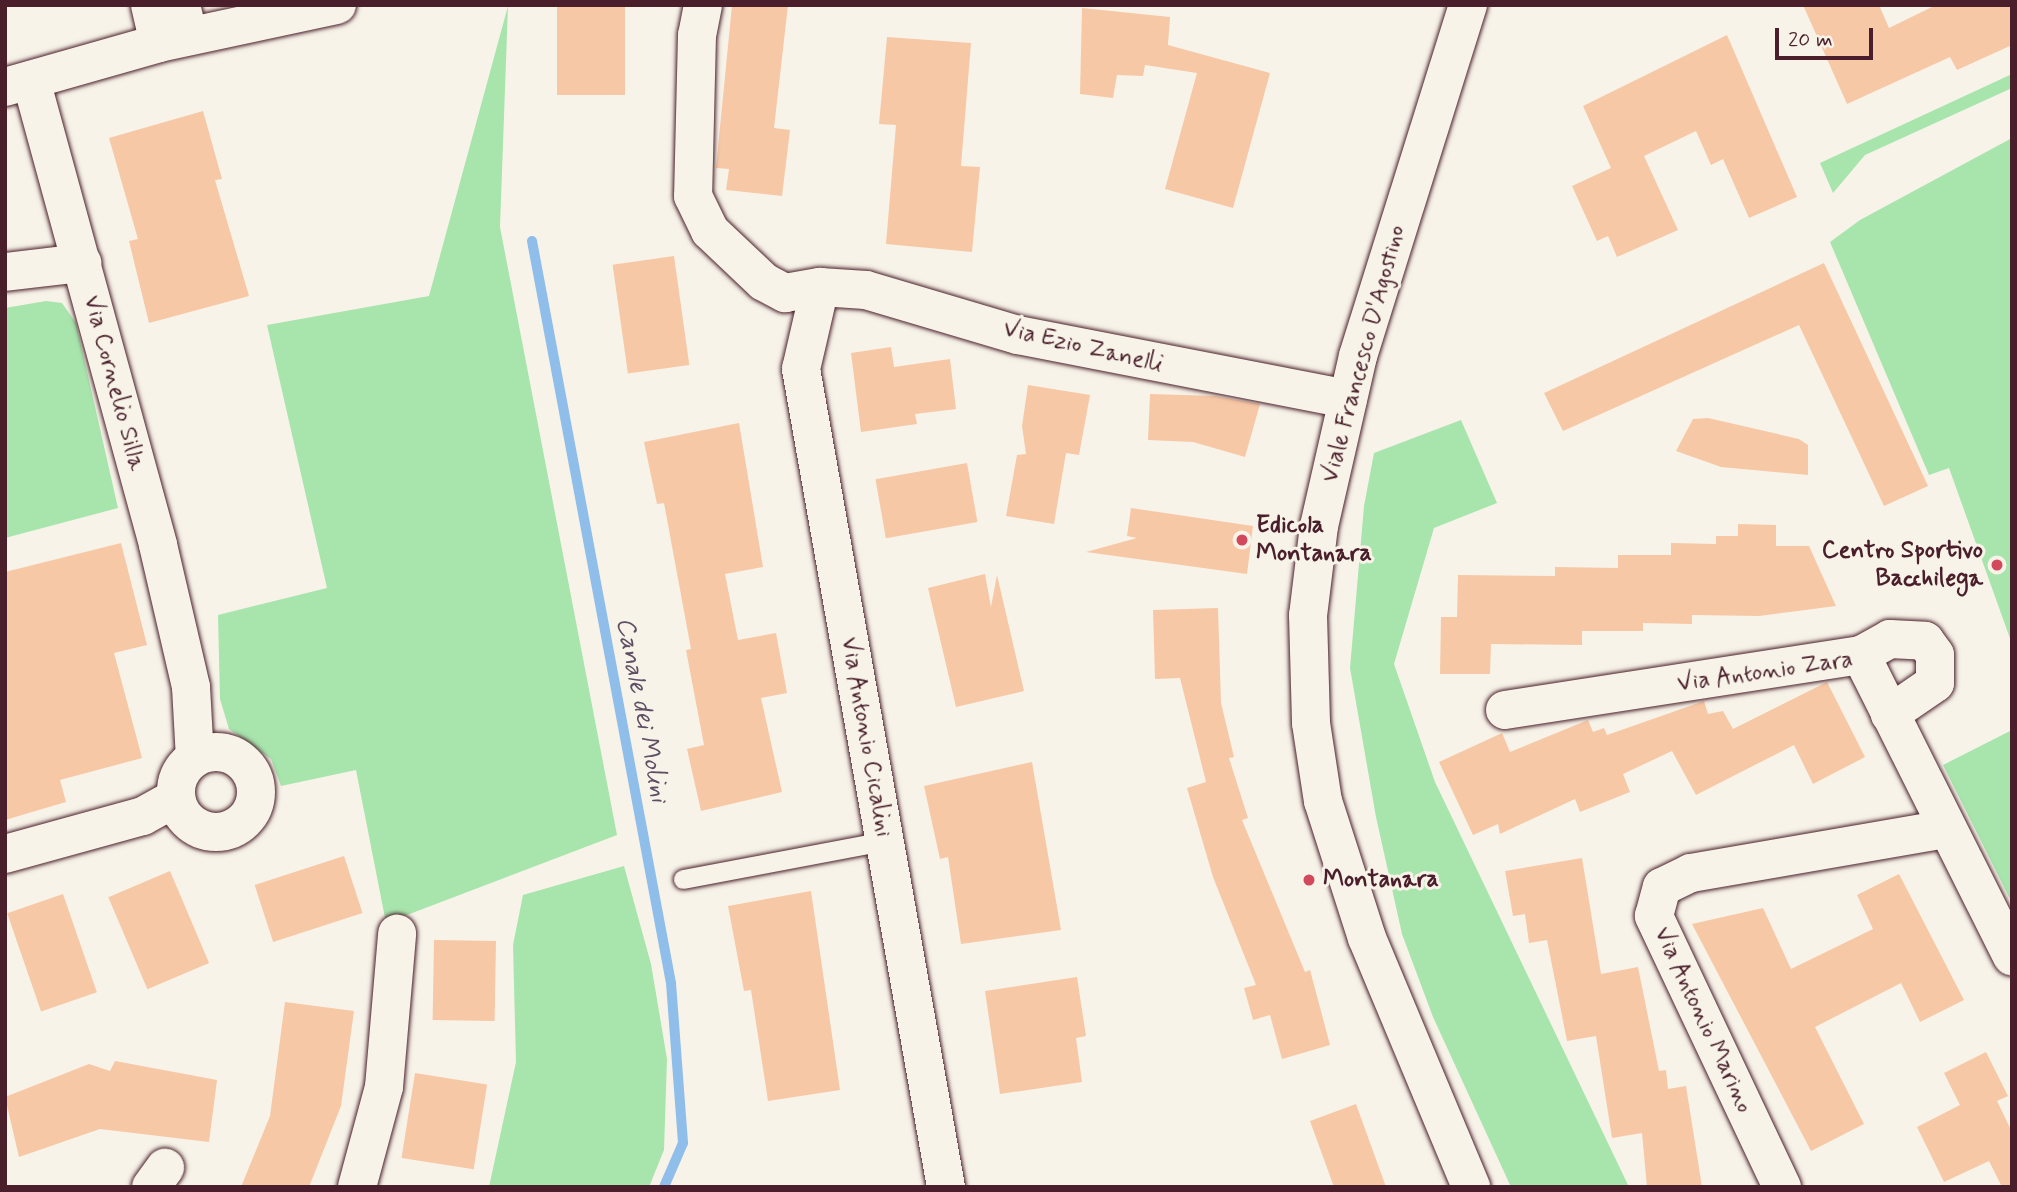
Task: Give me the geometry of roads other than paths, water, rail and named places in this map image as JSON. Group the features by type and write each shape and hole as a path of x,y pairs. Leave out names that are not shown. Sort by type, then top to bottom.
{"street":[{"path":"150,5 177,28"},
{"path":"18,84 177,28 337,5"},
{"name":"Viale Francesco D'Agostino","path":"1468,5 1348,399 1319,526 1310,602 1311,723 1323,801 1354,900 1471,1187"},
{"path":"696,13 693,196 710,231 730,251 772,262 820,287"},
{"name":"Via Cornelio Silla","path":"18,84 82,262 209,755"},
{"path":"5,272 82,262"},
{"name":"Via Ezio Zanelli","path":"820,287 866,290 1018,335 1348,399"},
{"name":"Via Antonio Cicalini","path":"820,287 801,369 946,1187"},
{"path":"1861,655 1890,639 1908,636 1925,641 1935,654 1935,683 1890,714"},
{"name":"Via Antonio Zara","path":"1505,710 1861,655 2012,956"},
{"path":"5,855 168,811 195,827 220,832 252,812 253,774 209,755 180,775 168,811"},
{"name":"Via Antonio Marino","path":"1782,1187 1654,916 1662,887 1691,873 1947,829"},
{"path":"357,1187 384,1087 397,934"}],"lane":[{"path":"683,879 885,842"}],"waterway":[{"name":"Canale dei Molini","path":"532,241 671,983 683,1143 664,1187"}],"place":[{"name":"Edicola Montanara","path":"1242,540"},
{"name":"Centro Sportivo Bacchilega","path":"1997,565"},
{"name":"Montanara","path":"1309,880"}]}
